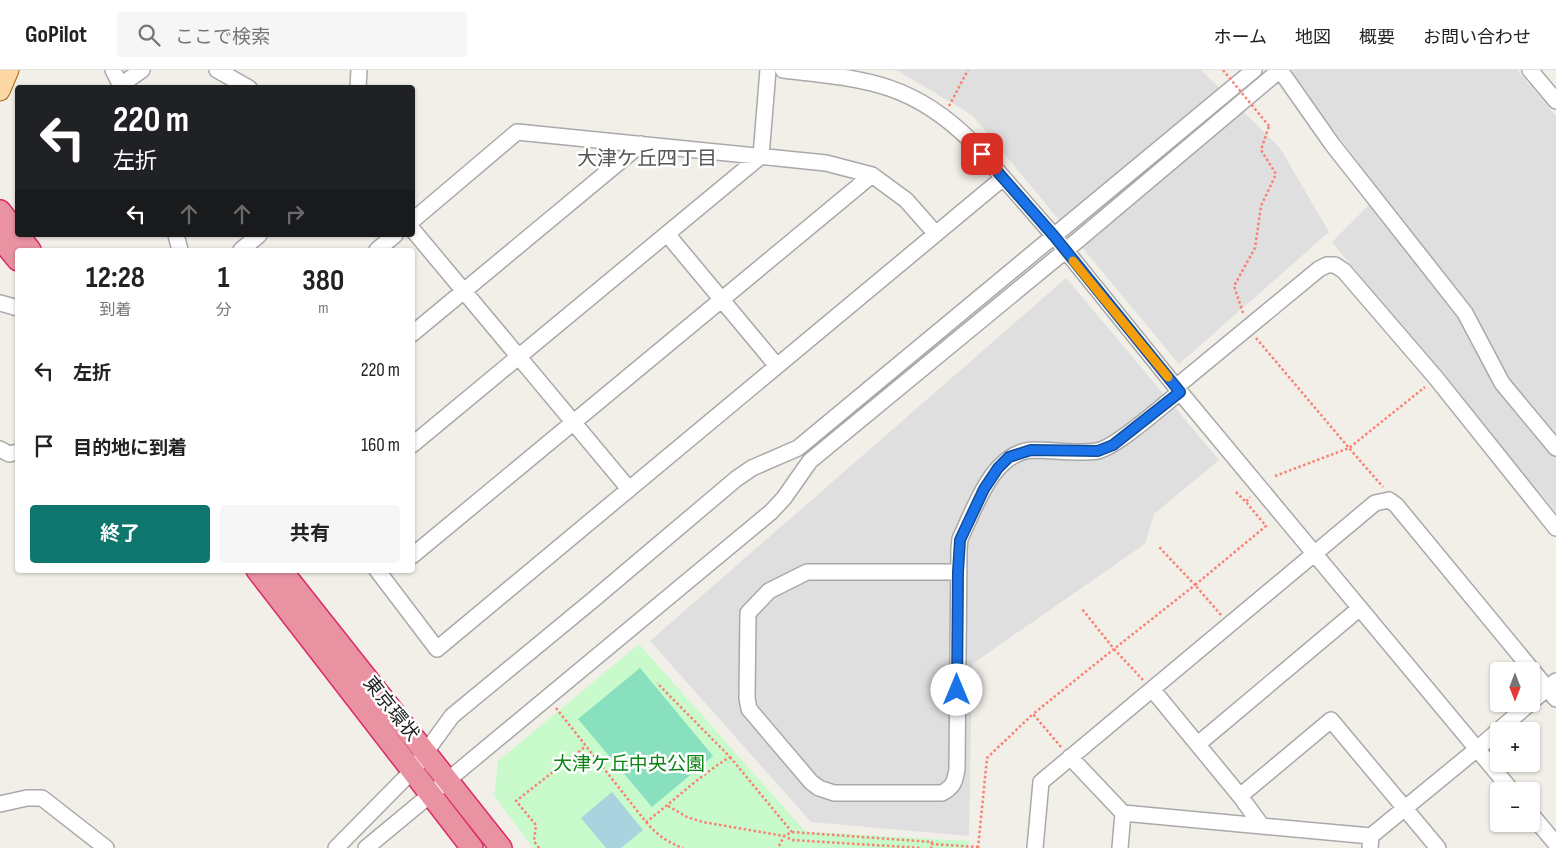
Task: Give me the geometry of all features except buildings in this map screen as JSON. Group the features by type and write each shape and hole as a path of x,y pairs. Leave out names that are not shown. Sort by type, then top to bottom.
{"highway":[{"path":"0,211 15,230"},
{"path":"20,237 28,248"},
{"path":"0,238 15,256"},
{"name":"東京環状","path":"259,573 472,848"},
{"name":"東京環状","path":"283,573 501,848"}],"main road":[{"path":"0,91 9,70"}],"street":[{"path":"113,70 121,85"},
{"path":"123,85 142,70"},
{"path":"217,70 244,85"},
{"path":"358,85 359,70"},
{"path":"415,443 761,156 768,70"},
{"path":"783,70 850,77 872,82 912,97 944,116 972,142 1054,236 1178,389 1504,782"},
{"path":"336,848 412,771 452,716 594,600 736,480 752,468 798,448 1254,70"},
{"path":"366,848 771,512 784,498 810,461 1065,251 1280,70 1332,144 1465,314 1502,383 1556,448"},
{"path":"1530,70 1556,102"},
{"path":"415,218 517,132 826,163 872,175 906,200 936,234"},
{"path":"415,332 642,144"},
{"path":"415,554 872,175"},
{"path":"386,573 437,649 1003,178"},
{"path":"415,233 630,489"},
{"path":"667,234 777,366"},
{"path":"243,248 257,237"},
{"path":"379,248 393,237"},
{"path":"958,572 807,572 769,591 748,613 747,698 749,709 818,788 834,792 942,793 952,788 957,769 958,572 960,540 984,489 998,468 1009,457 1031,450 1098,451 1113,445 1248,328 1319,269 1328,265 1335,265 1344,272 1436,378 1556,528"},
{"path":"0,303 15,307"},
{"path":"0,449 10,454 15,453"},
{"path":"1035,848 1041,782 1376,502 1389,500 1396,505 1553,690 1540,697"},
{"path":"1198,744 1360,608"},
{"path":"1152,689 1240,796 1262,826"},
{"path":"1070,757 1123,813 1262,826 1370,842 1405,808 1520,712"},
{"path":"1240,796 1331,720 1438,848"},
{"path":"0,804 27,798 42,798 106,848"},
{"path":"1120,848 1123,813"},
{"path":"1540,825 1556,844"}],"path":[{"path":"944,116 968,70"},
{"path":"1223,70 1270,126 1261,150 1276,174 1261,206 1255,248 1234,286 1248,328 1385,489 1389,500"},
{"path":"1274,476 1349,448 1436,378"},
{"path":"778,848 784,836 792,832 932,842 931,846 978,848 987,758 1033,714 1266,526 1236,492"},
{"path":"1246,502 1250,497"},
{"path":"1159,547 1195,584 1229,624"},
{"path":"1082,609 1114,649 1152,689"},
{"path":"657,684 730,757 792,832"},
{"path":"556,708 657,835 666,842 683,848"},
{"path":"1033,714 1070,757"},
{"path":"539,848 534,841 536,825 516,801 586,746"},
{"path":"646,822 668,806 713,767 730,757"},
{"path":"668,806 687,817 703,822 784,836 792,840 922,848"}],"shaded area":[{"path":"891,70 1201,70 1280,148 1329,232 1179,364 972,115 898,71"},
{"path":"1294,70 1517,70 1556,116 1556,512 1332,242 1381,193 1291,73"},
{"path":"1066,278 1219,460 1154,514 1145,544 972,664 969,836 811,822 650,641"}],"green space":[{"name":"大津ケ丘中央公園","path":"639,644 804,830 810,832 969,841 968,848 533,848 494,796 498,761"},
{"path":"640,668 713,756 652,807 578,719"}],"water":[{"path":"612,792 643,830 621,848 606,848 581,818"}],"slow traffic":[{"path":"1073,261 1168,377"}],"district":[{"name":"大津ケ丘四丁目","path":"647,158"}],"route":[{"path":"957,690 958,548 984,489 998,468 1009,457 1020,452 1031,450 1098,451 1113,445 1180,392 1054,236 982,154"}]}
